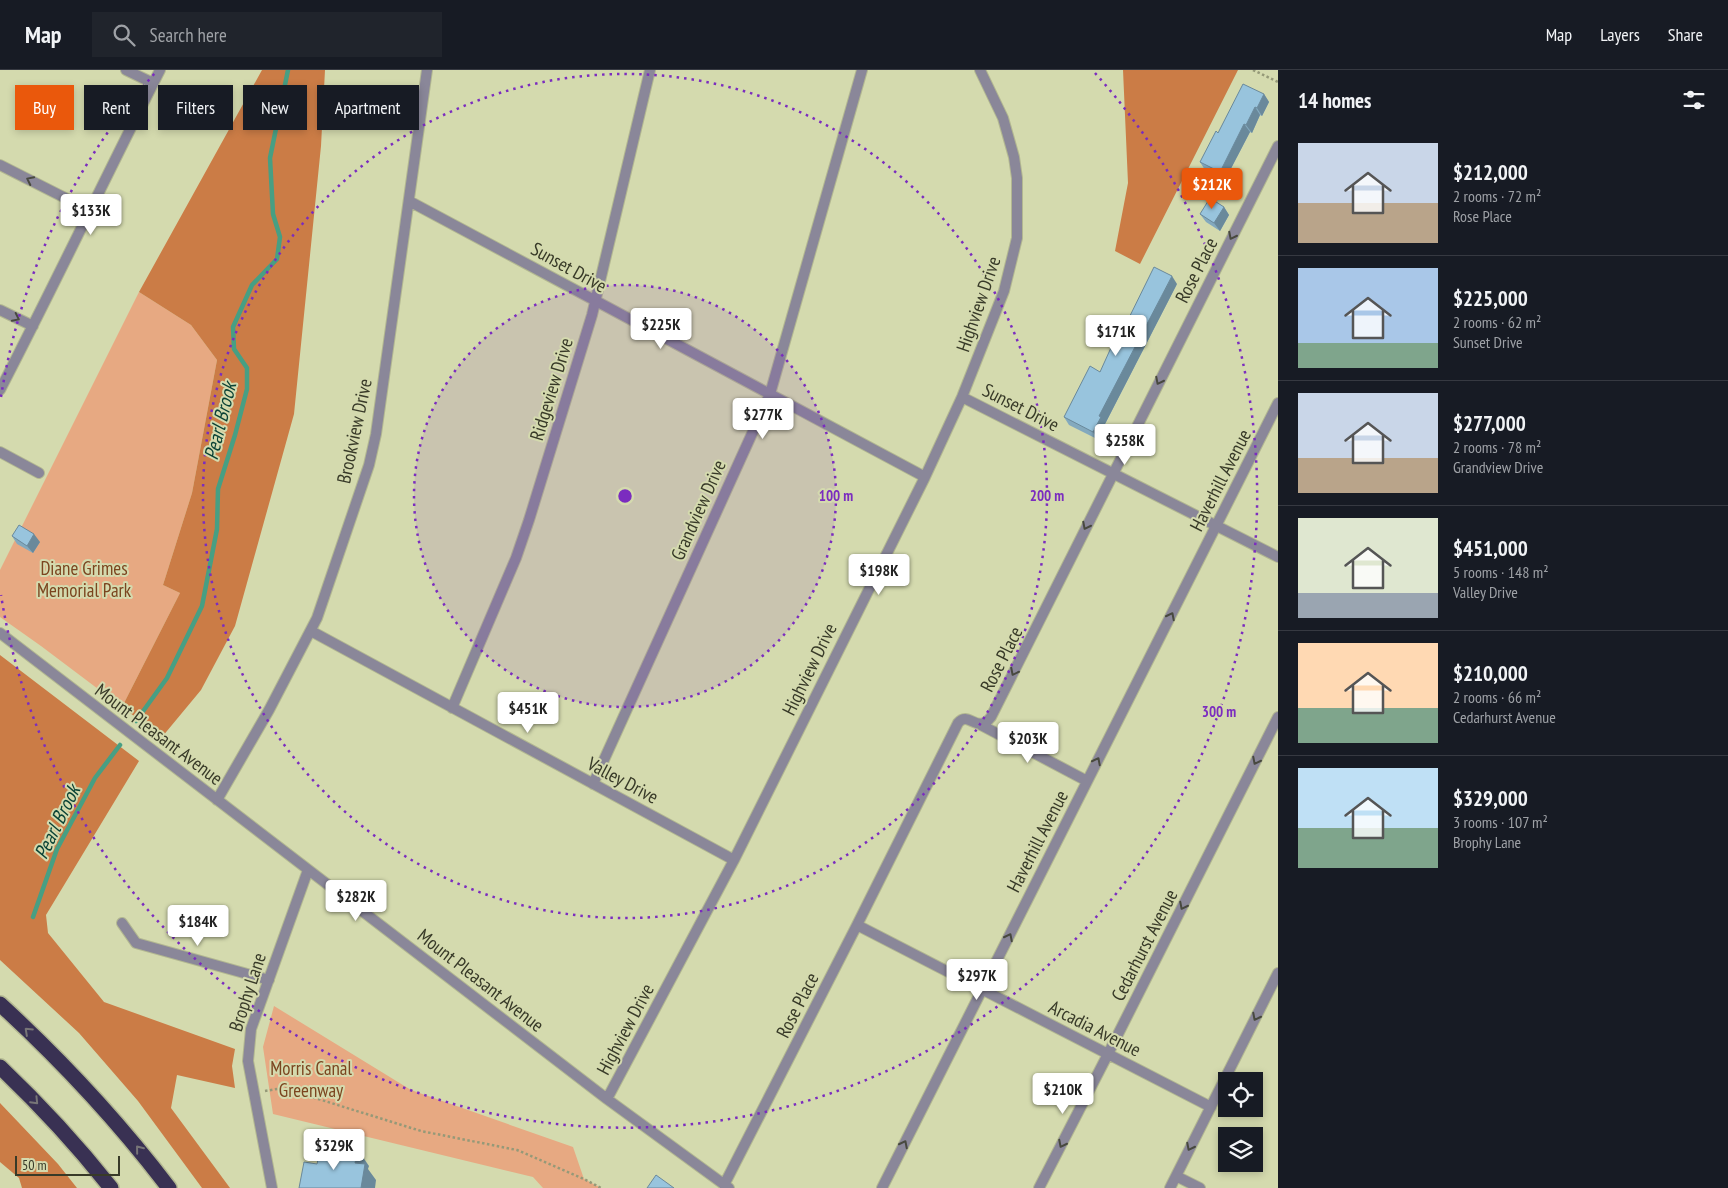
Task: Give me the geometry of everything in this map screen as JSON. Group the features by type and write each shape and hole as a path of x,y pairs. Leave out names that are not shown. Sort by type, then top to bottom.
{"highway":[{"path":"0,1004 84,1086 119,1125 169,1188"},
{"path":"0,1067 64,1133 111,1188"}],"street":[{"path":"126,70 153,83"},
{"path":"0,390 160,70"},
{"name":"Brookview Drive","path":"217,800 269,710 317,618 369,465 376,434 427,70"},
{"name":"Ridgeview Drive","path":"452,708 516,558 529,520 596,301 650,70"},
{"name":"Grandview Drive","path":"592,784 770,394 862,70"},
{"name":"Highview Drive","path":"607,1099 734,860 925,477 962,397 1004,291 1017,238 1018,198 1014,157 1003,118 980,70"},
{"name":"Rose Place","path":"726,1186 958,723 961,719 966,719 981,725 991,717 1113,474 1274,164 1278,146"},
{"path":"0,165 89,210"},
{"name":"Sunset Drive","path":"408,201 925,477"},
{"path":"0,310 33,326"},
{"name":"Sunset Drive","path":"962,397 1278,557"},
{"name":"Haverhill Avenue","path":"882,1188 1278,403"},
{"path":"0,452 39,473"},
{"name":"Valley Drive","path":"311,631 734,860"},
{"name":"Mount Pleasant Avenue","path":"0,633 607,1099 726,1186"},
{"name":"Cedarhurst Avenue","path":"1039,1188 1278,717"},
{"path":"981,725 1087,780"},
{"name":"Brophy Lane","path":"272,1188 248,1061 249,1046 251,1029 308,870"},
{"path":"122,923 136,943 269,980"},
{"name":"Arcadia Avenue","path":"857,925 1210,1107"},
{"path":"1170,1188 1278,973"},
{"path":"1176,1176 1200,1188"}],"path":[{"path":"1253,70 1278,82"},
{"path":"254,1093 283,1088 422,1131 517,1150 584,1178 601,1188"}],"green space":[{"name":"Diane Grimes Memorial Park","path":"139,292 191,325 217,360 192,493 163,585 180,593 122,707 0,617 0,570"},
{"name":"Morris Canal Greenway","path":"274,1006 411,1090 573,1147 584,1179 601,1188 543,1188 533,1177 273,1114 263,1047"}],"shaded area":[{"path":"262,70 325,70 324,85 317,85 317,130 322,130 321,146 294,414 235,626 201,690 162,737 122,707 180,593 163,585 192,493 217,360 191,325 139,292 229,130 233,130 233,122 243,104 243,130 307,130 307,85 254,85"},
{"path":"1123,70 1238,70 1140,264 1115,251 1128,183"},
{"path":"0,655 139,761 46,915 48,933 104,1002 235,1049 232,1066 235,1088 177,1075 171,1108 230,1188 202,1188 138,1101 79,1033 0,960"},
{"path":"0,1103 58,1164 77,1188 22,1188 19,1178 0,1162"}],"building":[{"path":"1243,84 1264,94 1246,125 1244,124 1220,172 1200,162 1216,131 1218,133"},
{"path":"1210,198 1224,207 1214,223 1200,214"},
{"path":"1154,267 1172,276 1099,416 1101,417 1093,432 1064,417 1090,366 1100,372 1119,330 1122,332"},
{"path":"19,525 34,534 27,546 12,536"},
{"path":"333,1146 358,1150 355,1163 365,1164 361,1188 299,1188 304,1162 317,1164 319,1155 331,1157"},
{"path":"656,1175 674,1188 647,1188"}],"waterway":[{"name":"Pearl Brook","path":"136,721 167,678 202,606 217,529 218,489 247,389 247,368 234,349 233,327 252,285 277,259 280,237 273,214 270,158 288,70"},
{"name":"Pearl Brook","path":"33,917 57,849 95,778 120,745"}]}
